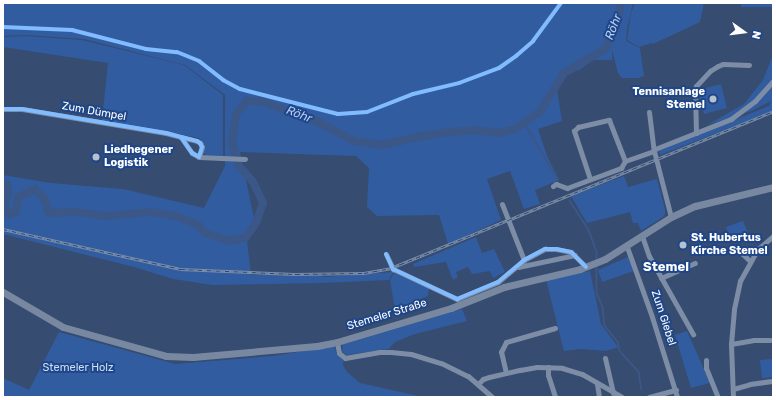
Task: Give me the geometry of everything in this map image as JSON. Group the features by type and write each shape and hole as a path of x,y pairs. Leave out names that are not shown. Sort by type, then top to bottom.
{"main road":[{"name":"Stemeler Straße","path":"3,292 53,323 154,354 181,358 268,352 337,342 451,308 504,287 586,267 605,260 671,217 695,206 773,187"}],"street":[{"path":"696,133 695,93 696,86 703,77 723,64 749,65"},
{"path":"553,186 556,184 567,188 621,168 625,161 731,119 755,101 773,82"},
{"name":"Zum Dümpel","path":"3,109 22,109 182,137 200,143 202,147 199,157"},
{"path":"649,112 655,150 671,217"},
{"path":"590,179 574,131 578,127 609,120 625,161"},
{"path":"182,137 192,153 199,157 245,159"},
{"path":"502,204 524,260"},
{"path":"642,236 661,278 692,334"},
{"path":"733,397 731,344 733,313 740,280 758,249 773,236"},
{"name":"Zum Giebel","path":"626,247 676,390 677,397"},
{"path":"736,248 750,261"},
{"path":"386,254 393,269 456,299 498,282 517,268 524,260 545,249 564,250 575,255 586,267"},
{"path":"517,268 575,255"},
{"path":"661,278 695,263"},
{"path":"506,373 501,352 506,342 555,328"},
{"path":"731,344 753,340 770,340"},
{"path":"337,342 339,353 345,358 379,352 411,354 455,368 478,384 492,397"},
{"path":"605,358 613,393"},
{"path":"706,360 706,368 718,397"},
{"path":"478,384 483,379 506,373 537,367 548,367 575,371 622,397"},
{"path":"548,367 548,375 555,397"},
{"path":"733,389 750,384 772,381"},
{"path":"597,384 599,397"},
{"path":"649,397 676,390"}],"green space":[{"path":"3,3 633,3 626,41 640,48 644,76 639,78 622,78 618,73 612,50 612,60 593,60 581,69 567,75 557,90 562,121 538,129 547,156 559,180 535,190 540,204 524,209 510,171 487,179 501,220 448,244 439,215 377,216 367,207 369,168 356,156 240,152 255,223 247,240 251,275 318,275 324,277 393,272 389,280 212,285 173,279 134,267 3,234 3,175 51,183 123,189 204,208 225,166 225,95 185,65 84,39 26,35 3,36"},
{"path":"635,3 704,3 700,22 653,44 639,47 627,40 631,13"},
{"path":"741,3 773,3 773,7 741,7"},
{"path":"24,36 82,40 184,65 223,95 223,156 206,155 203,153 204,145 199,138 102,120 108,63 3,47 3,37"},
{"path":"773,55 773,111 660,155 659,151 769,106 771,101 751,111 707,125 744,104 763,80"},
{"name":"Tennisanlage Stemel","path":"721,84 727,108 704,114 698,90"},
{"path":"624,176 628,187 657,179 665,209 665,214 663,217 641,231 638,223 633,223 630,212 587,223 571,196"},
{"path":"743,221 749,235 731,242 726,227"},
{"path":"476,237 482,253 494,249 505,272 493,278 490,271 472,274 468,267 456,272 458,277 453,280 446,262 414,267 413,264"},
{"path":"628,257 634,271 602,282 598,270"},
{"path":"590,271 601,324 618,347 606,351 581,349 564,351 546,280"},
{"path":"394,273 429,288 428,296 395,310 390,280"},
{"path":"462,309 467,321 415,334 395,342 389,349 346,355 342,351 343,344"},
{"path":"687,331 710,383 691,388 675,335"},
{"name":"Stemeler Holz","path":"59,332 175,364 273,356 335,346 336,353 343,360 343,365 347,372 360,383 423,397 3,397 3,378 29,390"},
{"path":"773,359 773,377 762,378 760,360"}],"waterway":[{"name":"Röhr","path":"3,185 7,184 8,194 4,207 9,214 16,212 18,197 35,189 44,198 49,213 77,212 107,216 150,212 176,216 198,225 205,233 230,241 246,237 256,223 263,203 253,182 238,165 232,143 236,114 247,101 264,102 318,122 354,141 382,145 422,136 449,132 475,130 499,133 515,129 539,113 564,73 605,49 616,26 621,3"},
{"path":"525,124 558,179"},
{"path":"570,201 589,230 597,252 597,260"},
{"path":"597,264 597,293 603,307 605,326 618,342 620,351 639,372 642,390"}],"railway":[{"path":"3,229 180,269 295,274 364,273 391,268 773,111"}],"cycle path":[{"path":"3,27 72,30 146,49 177,52 199,61 223,80 240,89 338,114 367,112 413,94 459,83 499,68 533,41 561,3"},
{"path":"3,109 22,109 166,133 197,141 200,143 202,147 199,157 192,153 181,137"},
{"path":"386,254 393,269 457,299 498,282 524,260 545,249 556,249 571,252 586,267"}],"place":[{"name":"Tennisanlage Stemel","path":"713,99"},
{"name":"Liedhegener Logistik","path":"96,157"},
{"name":"St. Hubertus Kirche Stemel","path":"683,245"}],"district":[{"name":"Stemel","path":"666,267"}]}
